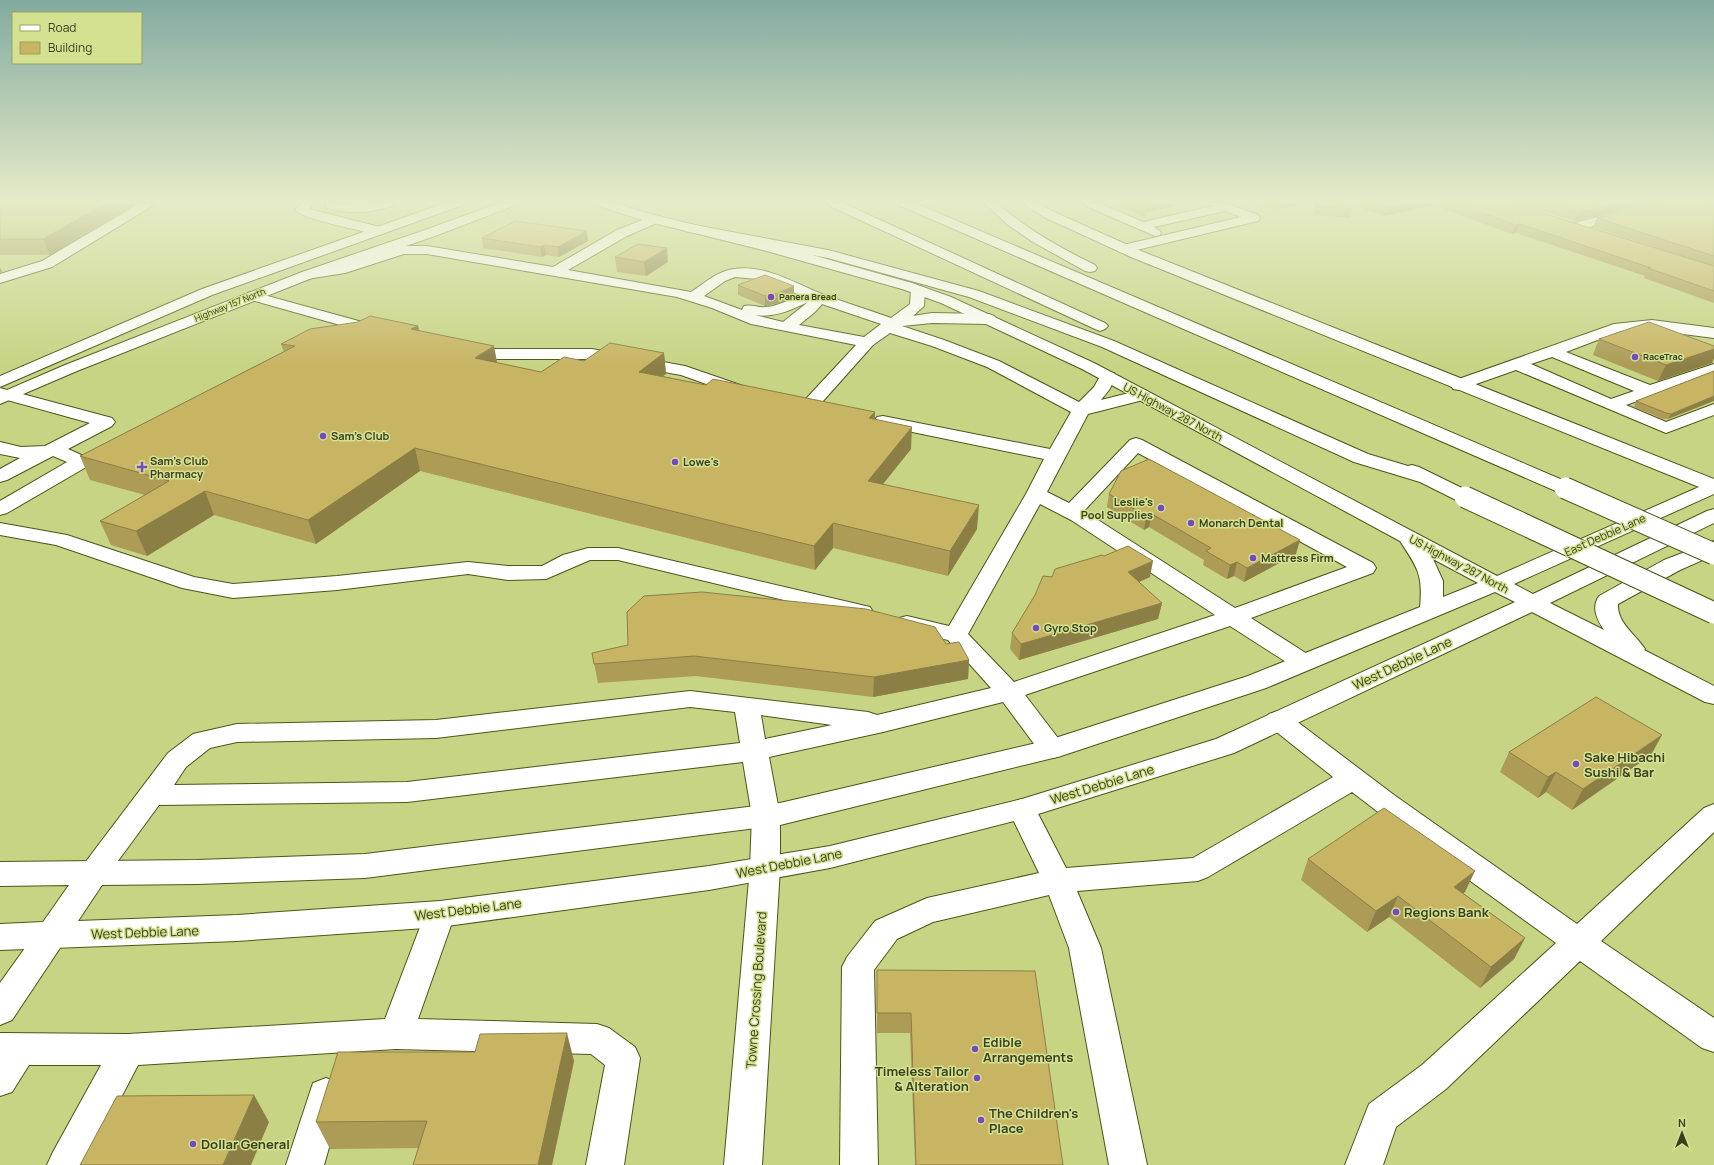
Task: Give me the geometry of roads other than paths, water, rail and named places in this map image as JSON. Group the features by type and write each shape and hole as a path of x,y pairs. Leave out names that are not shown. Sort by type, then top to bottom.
{"main road":[{"path":"0,279 48,264 59,257"},
{"name":"Highway 157 North","path":"2,392 144,319 271,268 301,257"},
{"path":"308,257 302,262 253,282 246,288 244,294 294,306 351,324 396,334"},
{"path":"307,275 325,261 335,257"},
{"name":"Highway 157 North","path":"2,392 71,368 307,275 359,257"},
{"path":"307,275 340,270 379,257"},
{"path":"470,257 680,293 698,294 760,312 775,311 816,297"},
{"path":"555,272 580,257"},
{"name":"US Highway 287 North","path":"804,257 918,290 988,319 1108,377 1496,584 1534,602 1714,696"},
{"path":"840,257 981,297 1037,316 1108,344 1361,458 1426,478"},
{"path":"951,257 1714,613"},
{"path":"1031,257 1714,554"},
{"path":"1069,257 1291,363 1355,397"},
{"path":"1145,257 1459,385 1714,486"},
{"path":"698,294 724,276 737,272 760,275 992,364 1081,410 1142,395"},
{"path":"810,406 867,342 917,306 918,290"},
{"path":"698,294 756,321 867,342"},
{"path":"786,327 810,309 816,297"},
{"path":"890,325 932,318 988,319"},
{"path":"0,368 11,366 144,319"},
{"path":"1459,385 1619,327 1652,325 1714,333"},
{"path":"451,345 495,354 592,354 685,371 753,395"},
{"path":"1551,351 1649,391"},
{"path":"1516,364 1666,428 1714,409"},
{"path":"1611,405 1714,369"},
{"path":"956,635 1036,494 1081,410 1101,390 1108,377"},
{"path":"0,476 106,422 2,392"},
{"path":"869,418 1055,456"},
{"path":"151,795 407,792 755,751 883,723 1009,692 1233,617 1365,568 1136,444 1072,512"},
{"path":"0,448 21,453 53,449 81,462 0,509"},
{"name":"East Debbie Lane","path":"1496,584 1714,486"},
{"path":"1036,494 1072,512 1303,662"},
{"path":"1534,602 1714,515"},
{"path":"0,529 60,539 190,583 233,591 337,583 468,568 508,573 546,572 588,554 618,554 956,635 1009,692 1052,749"},
{"path":"1407,536 1421,557 1429,573 1433,588 1431,610"},
{"path":"1640,657 1613,626 1606,612 1607,601 1672,565 1714,547"},
{"path":"0,874 197,872 364,866 780,814 1052,749 1257,682 1496,584"},
{"name":"West Debbie Lane","path":"0,937 237,928 440,914 709,878 830,856 1022,808 1225,746 1534,602"},
{"path":"0,1010 94,872 177,760 202,740 237,733 436,728 690,699 883,723"},
{"name":"Towne Crossing Boulevard","path":"743,1165 765,868 766,816 746,705"},
{"path":"1278,720 1352,779 1441,845 1714,1037"},
{"path":"859,1165 858,967 886,930 927,911 1058,881 1198,869 1352,779"},
{"path":"1022,808 1058,881 1085,948 1128,1165"},
{"path":"1364,1165 1382,1116 1434,1077 1714,815"},
{"path":"396,1034 440,914"},
{"path":"0,1080 10,1049 128,1050 396,1034 596,1039 623,1058 605,1165"},
{"path":"305,1165 343,1037"},
{"path":"66,1165 128,1050"}],"place":[{"name":"Panera Bread","path":"771,297"},
{"name":"RaceTrac","path":"1635,357"},
{"name":"Sam's Club","path":"323,436"},
{"name":"Lowe's","path":"675,462"},
{"name":"Sam's Club Pharmacy","path":"142,467"},
{"name":"Leslie's Pool Supplies","path":"1161,508"},
{"name":"Monarch Dental","path":"1191,523"},
{"name":"Mattress Firm","path":"1253,558"},
{"name":"Gyro Stop","path":"1036,628"},
{"name":"Sake Hibachi Sushi & Bar","path":"1576,764"},
{"name":"Regions Bank","path":"1396,912"},
{"name":"Edible Arrangements","path":"975,1049"},
{"name":"Timeless Tailor & Alteration","path":"977,1078"},
{"name":"The Children's Place","path":"981,1120"},
{"name":"Dollar General","path":"193,1144"}]}
